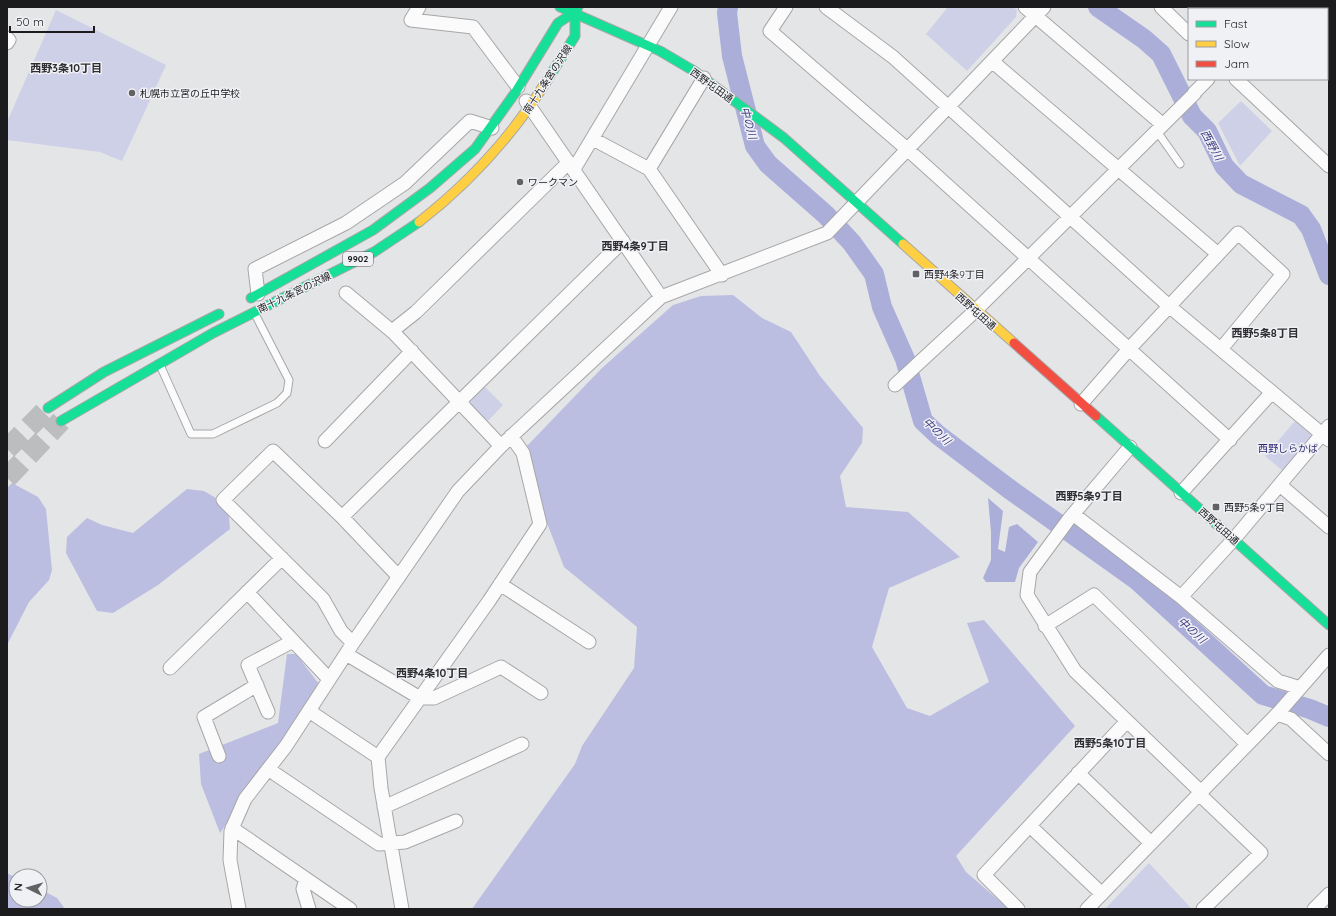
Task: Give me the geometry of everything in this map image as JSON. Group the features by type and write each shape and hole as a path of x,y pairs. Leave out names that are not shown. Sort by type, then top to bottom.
{"main road":[{"name":"西野屯田通","path":"560,7 576,10 660,51 704,78 784,138 1329,625"},
{"name":"南十九条宮の沢線","path":"244,302 373,230 430,188 475,149 492,128 558,23 576,10"},
{"name":"南十九条宮の沢線","path":"60,421 159,362 254,312 331,274 385,244 428,215 484,161 509,133 530,105 575,36 576,10"},
{"path":"48,408 104,372 229,309"}],"street":[{"path":"419,7 411,20 473,27 530,105 661,298"},
{"path":"392,330 416,312 572,166 593,139 672,7"},
{"path":"786,7 770,31 907,149 1027,259 1230,440"},
{"path":"826,7 893,57 1169,306 1272,392 1327,433 1181,597"},
{"path":"1161,7 1188,33"},
{"path":"239,909 230,860 232,828 245,799 309,711 329,679 458,490 511,436 661,298 827,233 992,62 1035,10 1159,127"},
{"path":"7,38 10,40 7,43"},
{"path":"992,62 1118,167 1218,254"},
{"path":"649,168 704,78"},
{"path":"895,385 976,311 1178,107 1195,93 1207,80"},
{"path":"1237,80 1329,166"},
{"path":"258,294 255,270 346,223 405,183 470,121 492,128"},
{"path":"593,139 649,168 722,275"},
{"path":"1081,404 1129,349 1238,233 1283,274 1221,349"},
{"path":"342,517 623,241"},
{"path":"346,293 392,330 501,446"},
{"path":"325,441 412,351"},
{"path":"1181,493 1272,392"},
{"path":"402,909 384,807 378,757 500,584 540,524 523,453 511,436"},
{"path":"1130,448 1071,516 1030,572 1027,584 1027,595 1045,626 1075,671 1261,853 1203,909"},
{"path":"399,577 342,517 273,451 223,500 323,599 350,648 420,698 434,698 501,667 541,693"},
{"path":"1280,485 1329,527"},
{"path":"1071,516 1181,597 1278,680 1299,689"},
{"path":"170,668 282,558"},
{"path":"500,584 589,642"},
{"path":"247,592 329,679"},
{"path":"1045,626 1094,595 1247,744"},
{"path":"268,712 248,665 293,641"},
{"path":"1087,909 1278,712 1329,655"},
{"path":"219,756 204,717 257,685"},
{"path":"309,711 378,757"},
{"path":"1278,712 1291,719 1329,754"},
{"path":"1018,909 984,875 1127,721"},
{"path":"384,807 522,744"},
{"path":"268,769 379,844 405,842 456,821"},
{"path":"1078,773 1152,843"},
{"path":"1030,826 1102,894"},
{"path":"232,828 350,909"},
{"path":"306,879 303,889 308,909"},
{"path":"1314,909 1329,894"}],"lane":[{"path":"1159,127 1180,164"},
{"path":"159,362 191,434 213,434 277,403 287,393 289,380 254,312"}],"green space":[{"path":"948,7 1013,7 1017,10 1016,17 967,71 926,34"},
{"path":"56,10 166,65 122,161 100,152 7,140 7,122"},
{"path":"1241,101 1272,131 1240,166 1218,123"},
{"path":"485,387 503,405 486,423 467,403"},
{"name":"西野しらかば","path":"1295,421 1311,435 1311,439 1283,471 1265,456"},
{"path":"1149,863 1191,908 1105,909"}],"shaded area":[{"path":"733,295 762,318 791,332 820,376 863,428 862,443 840,476 846,507 908,512 960,557 889,588 872,647 907,708 930,716 989,682 967,623 984,620 1075,726 956,856 966,872 1009,909 472,909 575,764 582,746 634,668 637,627 564,567 544,515 526,447 602,368 673,305 701,296"},
{"path":"12,483 38,497 46,509 52,570 49,580 29,602 7,645 7,488"},
{"path":"187,489 204,491 228,505 230,529 158,585 113,613 97,611 66,553 67,537 87,518 102,525 133,533"},
{"path":"988,498 1003,511 998,549 1005,552 1009,527 1017,524 1038,542 1019,568 1015,582 986,582 983,578 991,560 991,532"},
{"path":"287,654 296,654 319,684 304,710 220,833 201,784 199,754 278,723"},
{"path":"7,873 8,908 48,908 48,893 57,898 65,909 7,909"}],"waterway":[{"name":"中の川","path":"728,7 727,13 732,56 755,146 768,164 826,215 852,243 874,274 882,307 905,359 923,421 938,435 1008,488 1137,580 1263,695 1310,709 1329,717"},
{"name":"西野川","path":"1098,7 1144,39 1161,54 1192,116 1207,131 1224,166 1241,184 1301,215 1311,229 1329,275"}],"tunnel":[{"path":"7,449 48,408"},
{"path":"7,478 61,421"}],"traffic: fast":[{"path":"560,7 660,51 694,71 784,138 903,244"},
{"path":"251,298 373,230 430,188 475,149 515,93 558,23 575,12 578,7"},
{"path":"546,82 575,36 575,12"},
{"path":"61,421 213,333 374,252 419,222"},
{"path":"48,408 104,372 219,314"},
{"path":"1096,416 1329,625"}],"traffic: slow":[{"path":"419,222 455,191 488,158 519,121 546,82"},
{"path":"903,244 1014,343"}],"traffic: jam":[{"path":"1014,343 1096,416"}],"place":[{"name":"札幌市立宮の丘中学校","path":"132,93"},
{"name":"ワークマン","path":"520,182"},
{"name":"西野4条9丁目","path":"916,274"},
{"name":"西野5条9丁目","path":"1216,507"}],"district":[{"name":"西野3条10丁目","path":"66,68"},
{"name":"西野4条9丁目","path":"635,246"},
{"name":"西野5条8丁目","path":"1265,333"},
{"name":"西野5条9丁目","path":"1089,496"},
{"name":"西野4条10丁目","path":"432,673"},
{"name":"西野5条10丁目","path":"1110,743"}]}
